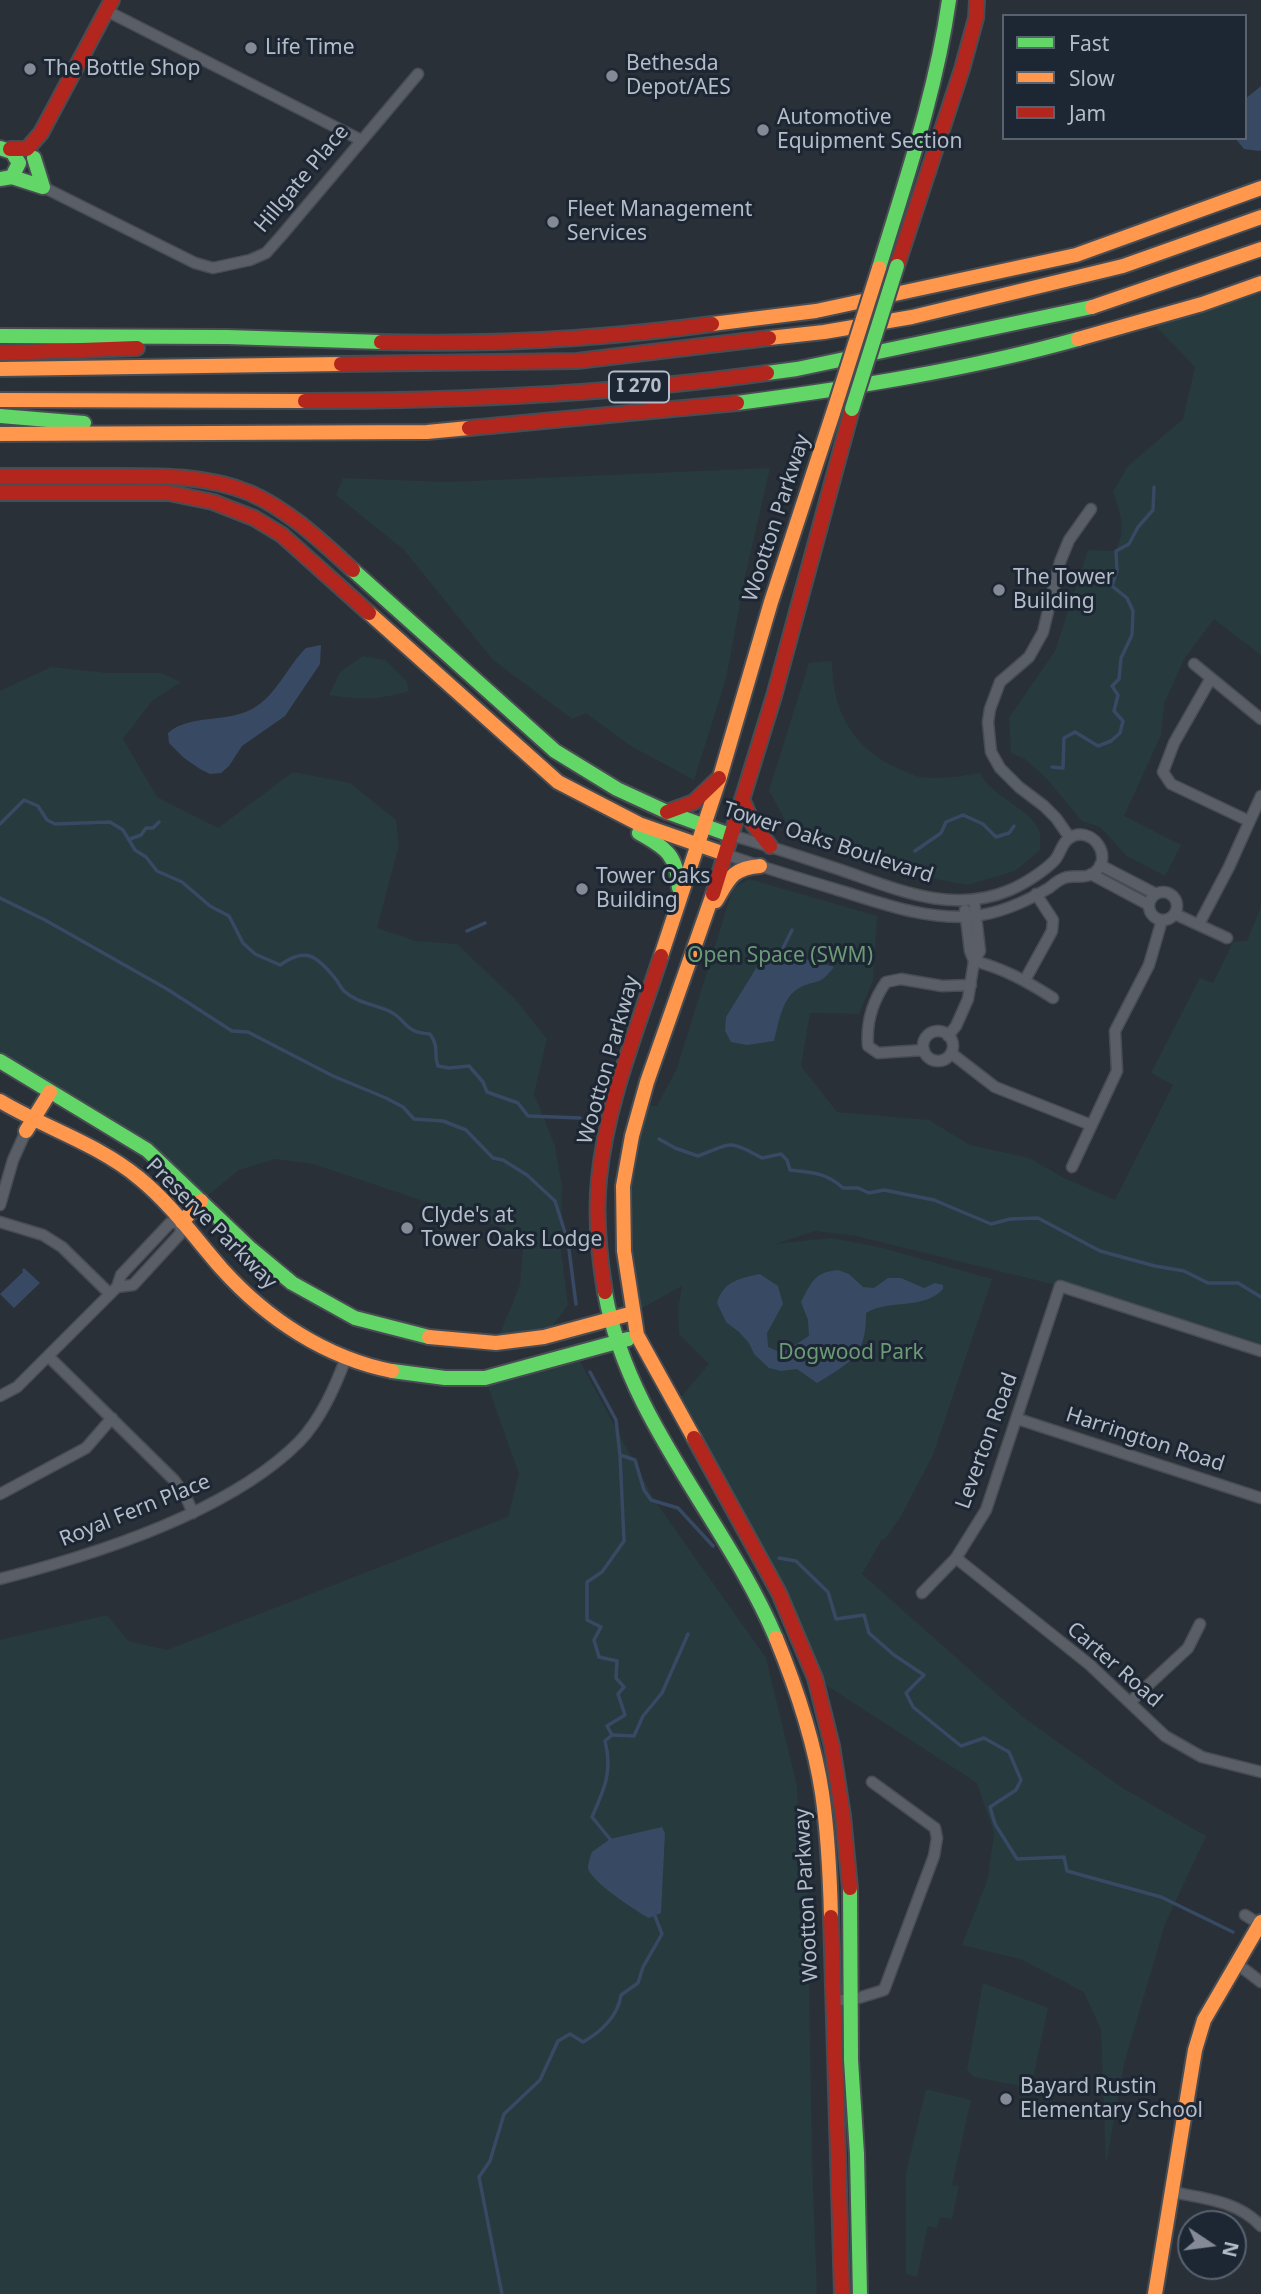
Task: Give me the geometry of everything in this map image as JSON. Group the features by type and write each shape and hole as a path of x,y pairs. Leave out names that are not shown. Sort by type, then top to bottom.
{"main road":[{"name":"Wootton Parkway","path":"842,2294 831,1877 821,1792 807,1725 788,1665 761,1603 736,1556 657,1428 631,1374 610,1320 597,1221 599,1178 610,1116 705,825 771,602 879,268 933,87 949,0"},
{"name":"Wootton Parkway","path":"860,2294 857,2154 851,2060 850,1890 843,1816 832,1746 815,1678 779,1593 637,1335 624,1251 623,1186 632,1136 647,1082 705,921 788,645 852,409 962,69 976,18 977,0"},
{"path":"4,148 27,149 41,133 110,6"},
{"path":"10,175 34,158 41,133"},
{"path":"4,148 18,158 10,175"},
{"path":"34,158 43,187"},
{"path":"10,175 43,187"},
{"path":"0,336 227,337 391,342 622,336 816,311 1076,255 1261,188"},
{"name":"I 270","path":"0,369 577,361 796,335 912,317 1123,266 1261,217"},
{"name":"I 270","path":"0,400 415,401 688,384 797,369 1084,310 1261,249"},
{"name":"I 270","path":"0,434 427,432 704,408 812,394 1026,353 1202,304 1261,283"},
{"path":"0,353 151,347 227,337"},
{"path":"0,416 206,433"},
{"name":"Tower Oaks Boulevard","path":"0,476 180,476 224,484 252,494 276,507 314,535 555,751 617,789 667,812 730,835"},
{"name":"Tower Oaks Boulevard","path":"0,493 169,493 213,502 254,518 282,535 301,551 558,782 591,802 662,834 725,854"},
{"path":"667,812 694,802 720,776"},
{"path":"742,797 747,816 758,834 770,846"},
{"path":"591,802 667,850 679,870 679,898"},
{"path":"705,921 735,872 743,866 760,866"},
{"name":"Preserve Parkway","path":"0,1061 147,1150 251,1249 292,1283 324,1303 368,1323 426,1337 496,1343 544,1337 633,1312"},
{"path":"29,1126 50,1092"},
{"name":"Preserve Parkway","path":"0,1101 29,1126 108,1156 138,1178 249,1296 304,1338 346,1359 404,1375 455,1379 485,1378 637,1335"},
{"path":"182,1222 201,1201"},
{"path":"1155,2294 1195,2050 1204,2020 1261,1924"}],"street":[{"path":"110,6 361,140"},
{"name":"Hillgate Place","path":"43,187 195,263 213,268 250,260 266,253 418,74"},
{"path":"1091,509 1069,540 1060,562 1043,632 1029,657 1000,682 988,722 991,752 1000,768 1044,806 1070,838 1083,835 1095,840 1102,852 1100,865 1091,874 1149,905 1152,915 1162,920 1170,919 1175,914 1177,902 1174,897 1165,892 1156,894 1100,865"},
{"path":"1194,664 1261,719"},
{"path":"1211,678 1178,734 1163,772 1171,784 1249,821"},
{"path":"1199,924 1230,867 1261,796"},
{"name":"Tower Oaks Boulevard","path":"730,835 770,846 888,888 945,901 969,900 1011,890 1053,863 1070,838"},
{"name":"Tower Oaks Boulevard","path":"725,854 922,915 976,916 1004,909 1063,878 1091,874"},
{"path":"1025,980 1052,931 1053,920 1036,894"},
{"path":"1149,905 1156,894"},
{"path":"969,900 976,916 980,951 974,961"},
{"path":"948,1036 956,1026 971,985 974,961 965,916 969,900"},
{"path":"1175,914 1227,938"},
{"path":"1072,1167 1117,1071 1115,1031 1149,965 1162,920"},
{"path":"974,961 1025,980 1053,998"},
{"path":"924,1051 878,1053 868,1046 867,1028 877,996 886,982 901,979 942,986 971,985"},
{"path":"938,1031 948,1036 953,1046 946,1059 937,1061 929,1058 924,1051 925,1039 929,1034 938,1031"},
{"path":"951,1053 995,1087 1091,1125"},
{"path":"0,1205 13,1160 29,1126"},
{"path":"0,1222 43,1235 62,1247 113,1291"},
{"path":"0,1396 17,1387 113,1291 121,1275 170,1223 182,1222 180,1234 133,1285 113,1291"},
{"name":"Leverton Road","path":"922,1593 956,1558 986,1510 1060,1286 1261,1351"},
{"path":"48,1356 174,1480 193,1513"},
{"name":"Royal Fern Place","path":"0,1579 78,1558 193,1513 237,1489 299,1442 336,1385 346,1359"},
{"path":"0,1494 86,1448 112,1418"},
{"name":"Harrington Road","path":"1018,1419 1261,1498"},
{"name":"Carter Road","path":"956,1558 1090,1665 1164,1736 1202,1757 1261,1772"},
{"path":"1130,1702 1188,1648 1200,1624"},
{"path":"834,2000 852,2000 884,1990 934,1856 937,1838 935,1828 872,1782"},
{"path":"1245,1915 1261,1924"},
{"path":"1236,1963 1261,1982"},
{"path":"1172,2192 1216,2200 1235,2207 1261,2226"}],"green space":[{"path":"1261,283 1261,655 1214,619 1184,659 1164,704 1161,735 1124,816 1181,845 1165,876 1127,856 1100,827 1082,821 1045,777 1025,759 1011,753 1009,718 1055,651 1088,550 1116,551 1121,536 1121,522 1113,492 1128,466 1183,419 1195,367 1149,319"},
{"path":"770,468 745,577 726,679 694,780 629,745 586,713 572,719 493,660 404,550 336,495 343,478 448,482"},
{"path":"363,656 385,660 407,682 409,691 369,698 329,695 340,672"},
{"path":"832,661 840,710 856,737 867,749 895,767 920,777 942,778 980,773 993,789 1036,825 1040,833 1040,850 1015,871 967,885 904,873 870,852 787,824 769,790 809,663"},
{"path":"51,667 108,673 161,673 181,682 152,701 123,739 157,797 218,828 293,772 350,783 396,820 399,845 377,928 416,941 457,944 515,999 547,1039 534,1094 555,1146 562,1187 561,1251 568,1305 544,1337 496,1343 520,1285 523,1249 504,1228 313,1164 275,1159 239,1170 201,1201 176,1177 0,1061 0,691"},
{"path":"749,879 877,916 873,981 859,1014 810,1013 801,1066 837,1112 929,1120 970,1145 1029,1158 1066,1179 1115,1200 1173,1085 1151,1073 1200,978 1213,983 1233,942 1247,941 1261,907 1261,1351 1060,1286 856,1236 815,1231 775,1244 831,1238 883,1248 992,1279 933,1455 900,1518 884,1540 882,1539 862,1574 1024,1718 1121,1787 1206,1836 1165,1924 1124,2064 1106,2164 1101,2030 1084,1992 1020,1959 962,1945 988,1878 994,1833 977,1783 815,1678 674,1405 709,1364 679,1334 678,1309 682,1286 633,1313 623,1186 640,1105 657,1106 677,1068 733,888"},
{"path":"576,1354 655,1501 766,1658 797,1786 799,1831 807,1861 817,2294 0,2294 0,1640 107,1615 128,1641 167,1650 508,1517 519,1474 485,1378"},
{"path":"983,1983 1048,2008 1031,2088 974,2077 967,2070"},
{"path":"926,2089 971,2100 952,2185 959,2186 952,2219 940,2217 937,2228 928,2226 917,2277 906,2274 906,2173"}],"water":[{"path":"1261,86 1259,151 1244,149 1237,140 1247,140 1247,97"},
{"path":"321,645 320,664 285,716 242,746 221,773 210,774 200,769 169,743 168,733 186,723 231,716 252,709 275,689 306,648"},
{"path":"776,951 834,967 822,980 801,987 789,997 782,1010 774,1041 747,1045 731,1042 725,1031 726,1017 758,965"},
{"path":"24,1268 40,1283 14,1308 0,1294"},
{"path":"838,1270 849,1274 863,1287 874,1288 888,1278 901,1278 924,1288 935,1283 943,1285 943,1289 926,1300 885,1306 866,1313 866,1327 860,1348 839,1370 817,1383 797,1369 781,1371 769,1368 754,1354 739,1332 726,1322 717,1303 728,1285 746,1277 760,1274 778,1286 783,1304 767,1333 768,1347 782,1353 809,1336 808,1320 801,1302 811,1284 818,1276"},
{"path":"662,1827 665,1833 661,1913 649,1918 605,1888 591,1874 588,1865 592,1852 610,1839"}],"waterway":[{"path":"1052,767 1063,768 1064,738 1075,732 1098,746 1111,741 1120,733 1123,721 1114,711 1118,695 1112,686 1119,679 1121,658 1132,635 1133,611 1127,598 1112,586 1117,571 1116,551 1129,544 1138,527 1153,510 1154,487"},
{"path":"0,824 24,800 38,806 47,820 55,824 110,822 123,830 135,850 146,857 157,871 182,882 210,906 229,916 243,943 255,954 280,965 296,956 316,959 349,995 395,1014 414,1031 430,1034 435,1043 438,1066 469,1066 483,1082 487,1092 518,1103 528,1116 580,1118"},
{"path":"915,851 941,833 946,822 963,815 983,824 996,837 1009,833 1014,826"},
{"path":"130,839 141,835 146,828 153,828 159,822"},
{"path":"0,898 45,920 167,989 232,1031 248,1032 333,1076 386,1098 403,1107 414,1119 443,1121 466,1130 493,1158 503,1160 527,1175 555,1201 568,1242 576,1304"},
{"path":"467,931 485,923"},
{"path":"783,954 782,950 792,930"},
{"path":"659,1139 698,1156 730,1145 743,1148 762,1158 781,1154 787,1160 790,1170 825,1176 843,1188 858,1188 869,1193 884,1190 934,1200 991,1224 1010,1219 1038,1218 1100,1251 1184,1271 1208,1283 1238,1283 1261,1297"},
{"path":"590,1372 616,1420 620,1455 635,1460 644,1490 651,1500 678,1508 713,1546"},
{"path":"612,1735 607,1726 625,1715 618,1694 624,1687 616,1678 617,1661 599,1657 594,1640 601,1627 587,1620 587,1582 602,1572 624,1541 620,1455"},
{"path":"779,1558 796,1561 828,1592 836,1619 864,1615 869,1633 894,1655 924,1675 906,1693 913,1707 961,1746 984,1738 1009,1752 1021,1780 1016,1790 990,1807 995,1824 1017,1859 1064,1857 1067,1871 1161,1897 1233,1932"},
{"path":"613,1735 634,1736 643,1716 662,1693 688,1634"},
{"path":"610,1839 592,1817 608,1771 605,1741 612,1735"},
{"path":"502,2294 479,2177 490,2161 504,2114 540,2080 558,2041 570,2034 583,2042 608,2023 621,1995 638,1983 643,1967 662,1934 655,1916"}],"traffic: fast":[{"path":"879,268 928,102 949,0"},
{"path":"0,148 12,152 19,163 12,177 0,179"},
{"path":"12,177 43,187 34,158"},
{"path":"852,409 897,266"},
{"path":"767,373 1092,307"},
{"path":"0,336 227,337 381,342"},
{"path":"737,403 909,377 1078,339"},
{"path":"0,416 84,423"},
{"path":"353,570 555,751 617,789 667,812 730,835"},
{"path":"639,833 663,848 673,860 679,888"},
{"path":"0,1061 147,1150 251,1249 292,1283 355,1318 429,1337"},
{"path":"605,1292 617,1339 634,1383 656,1427 755,1595 776,1638"},
{"path":"392,1371 445,1378 485,1378 628,1339"},
{"path":"850,1888 851,2060 857,2154 860,2294"}],"traffic: slow":[{"path":"712,324 816,311 1076,255 1261,188"},
{"path":"769,338 912,317 1123,266 1261,217"},
{"path":"1092,307 1261,249"},
{"path":"833,413 879,268"},
{"path":"1078,339 1202,304 1261,283"},
{"path":"0,369 341,364"},
{"path":"0,400 305,401"},
{"path":"661,956 720,777 771,602 833,413"},
{"path":"0,434 427,432 469,428"},
{"path":"369,613 558,782 639,824 725,854"},
{"path":"716,901 737,872 760,866"},
{"path":"694,1438 637,1335 624,1251 623,1186 632,1136 647,1082 713,894"},
{"path":"26,1131 50,1092"},
{"path":"0,1101 106,1155 139,1178 172,1210 222,1269 278,1320 344,1357 392,1371"},
{"path":"182,1222 201,1201"},
{"path":"429,1337 496,1343 544,1337 633,1313"},
{"path":"776,1638 804,1714 819,1773 827,1839 831,1917"},
{"path":"1155,2294 1195,2050 1204,2020 1261,1922"}],"traffic: jam":[{"path":"10,149 27,149 41,133 112,0"},
{"path":"897,266 962,69 976,18 977,0"},
{"path":"381,342 547,340 712,324"},
{"path":"341,364 577,361 769,338"},
{"path":"0,353 137,348"},
{"path":"305,401 537,395 767,373"},
{"path":"469,428 737,403"},
{"path":"713,894 774,696 852,409"},
{"path":"0,476 165,477 200,480 233,487 264,500 292,517 353,570"},
{"path":"0,493 169,493 213,502 254,518 282,535 369,613"},
{"path":"667,812 694,802 719,778"},
{"path":"742,799 753,824 770,846"},
{"path":"605,1292 598,1222 603,1151 608,1122 624,1066 661,956"},
{"path":"694,1438 779,1593 815,1678 832,1746 843,1816 850,1888"},
{"path":"831,1917 842,2294"}],"place":[{"name":"Life Time","path":"251,48"},
{"name":"The Bottle Shop","path":"30,69"},
{"name":"Bethesda Depot/AES","path":"612,76"},
{"name":"Automotive Equipment Section","path":"763,130"},
{"name":"Fleet Management Services","path":"553,222"},
{"name":"The Tower Building","path":"999,590"},
{"name":"Tower Oaks Building","path":"582,889"},
{"name":"Clyde's at Tower Oaks Lodge","path":"407,1228"},
{"name":"Bayard Rustin Elementary School","path":"1006,2099"}],"park label":[{"name":"Open Space (SWM)","path":"780,956"},
{"name":"Dogwood Park","path":"851,1353"}]}
